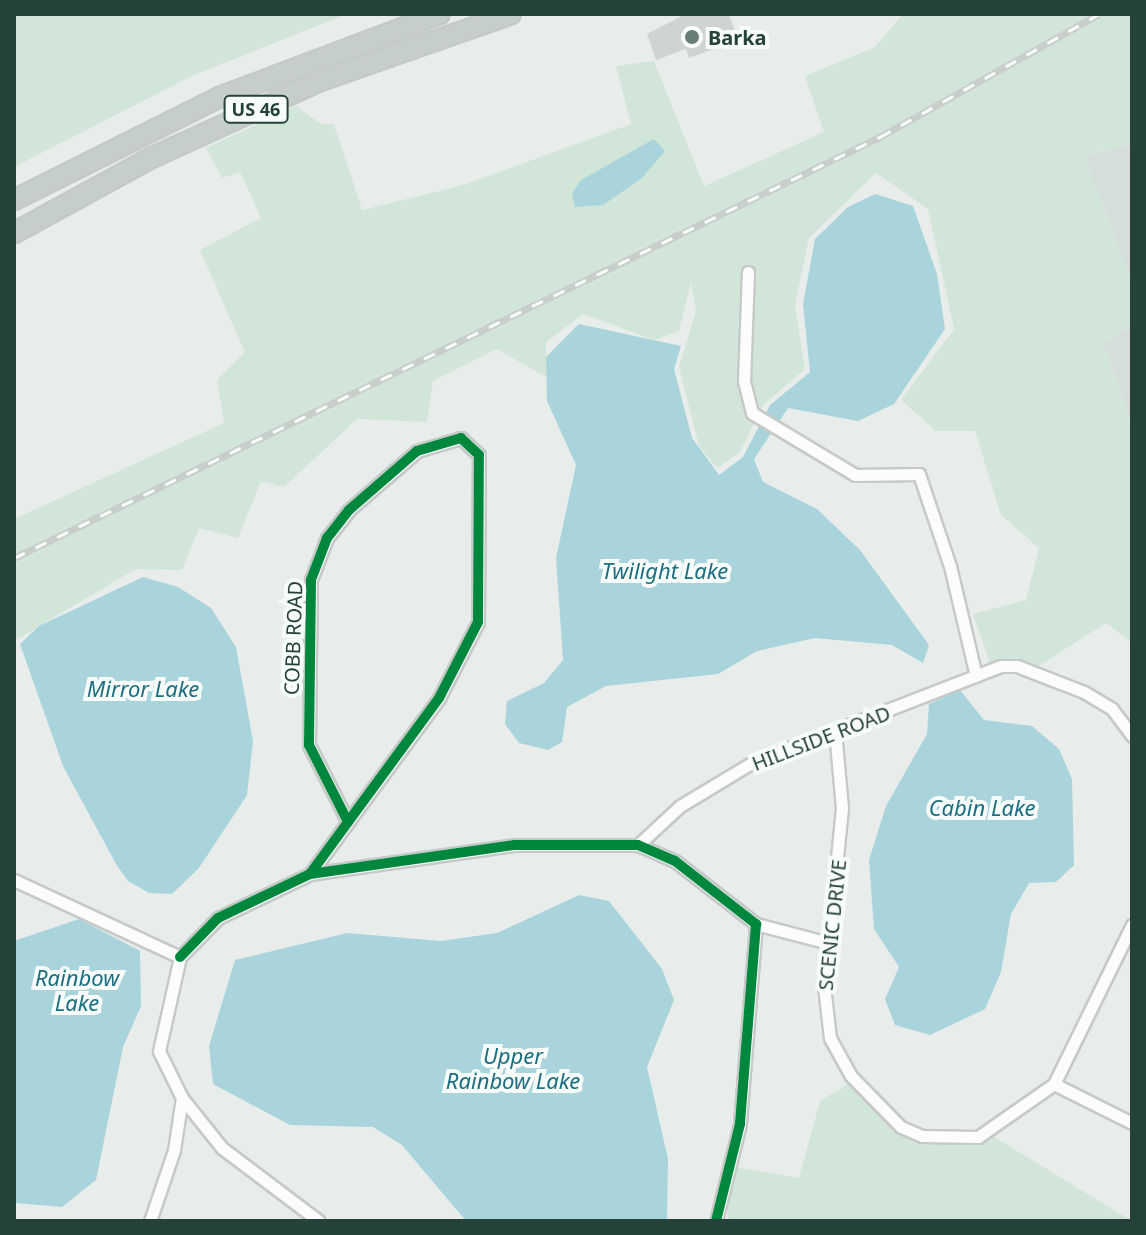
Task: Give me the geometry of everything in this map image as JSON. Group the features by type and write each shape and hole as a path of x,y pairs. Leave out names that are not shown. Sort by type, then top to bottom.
{"highway":[{"name":"US 46","path":"14,200 220,97 440,14"},
{"name":"US 46","path":"14,233 151,158 278,100 511,14"}],"street":[{"path":"748,272 744,381 752,413 855,475 919,474 950,566 976,676 1017,666 1047,675 1112,709 1132,736"},
{"name":"COBB ROAD","path":"449,438 473,445 482,511 478,622 439,698 348,822 309,745 309,597 318,558 349,510 417,451 449,438"},
{"name":"HILLSIDE ROAD","path":"638,845 680,806 753,762 976,676"},
{"name":"SCENIC DRIVE","path":"835,731 842,808 825,1005 836,1054 901,1127 922,1136 978,1137 1054,1084 1132,925"},
{"path":"310,874 348,822"},
{"path":"319,1221 222,1148 182,1098 159,1051 180,957 218,918 310,874 515,845 638,845 675,861 756,924 832,944"},
{"path":"14,880 66,901 180,957"},
{"path":"716,1221 740,1124 756,924"},
{"path":"1054,1084 1132,1123"},
{"path":"150,1221 174,1150 182,1098"}],"shaded area":[{"path":"1132,144 1132,285 1084,156"},
{"path":"1132,325 1132,427 1103,343"}],"green space":[{"path":"14,14 347,14 192,76 14,167"},
{"path":"903,14 1132,14 1132,144 1084,156 1132,285 1132,325 1103,343 1132,427 1132,643 1106,623 1037,667 990,664 973,614 1026,600 1039,548 1001,515 975,431 936,431 901,400 954,329 928,209 876,173 809,238 795,305 805,369 763,405 740,452 717,468 699,446 679,367 696,311 691,283 679,331 654,340 583,314 546,342 546,377 497,349 433,381 427,422 357,419 284,487 261,481 238,538 199,528 182,570 136,569 14,641 14,519 224,423 217,380 245,352 200,250 261,218 240,172 222,178 206,148 296,106 321,124 334,124 362,210 463,185 631,124 616,66 654,61 704,186 824,132 805,76 875,47"},
{"path":"853,1081 926,1137 986,1132 1132,1221 728,1221 729,1166 799,1178 820,1101"}],"water":[{"path":"654,139 665,151 642,178 603,205 575,207 572,194 581,180"},
{"name":"Twilight Lake","path":"875,194 913,206 937,274 945,329 894,404 858,421 788,408 754,459 763,482 817,509 860,550 929,645 923,663 892,645 815,638 757,651 718,674 606,686 567,707 562,742 548,750 519,743 505,724 507,701 544,683 563,660 556,558 576,465 547,401 546,357 579,324 681,346 674,369 692,438 719,475 743,457 770,405 810,372 803,304 815,239 848,207"},
{"name":"Mirror Lake","path":"143,577 178,587 211,608 236,647 253,741 247,795 199,868 172,894 149,893 128,881 116,864 63,766 20,644 39,626"},
{"name":"Cabin Lake","path":"960,690 984,720 1032,726 1059,749 1072,779 1074,865 1056,882 1029,883 1011,914 1001,972 985,1009 930,1035 895,1025 885,999 899,967 874,929 869,860 886,806 927,734 929,704"},
{"name":"Upper Rainbow Lake","path":"579,895 609,901 662,969 674,1000 647,1067 668,1159 667,1221 466,1221 402,1145 373,1127 290,1125 213,1084 209,1046 235,960 347,933 441,941 497,933"},
{"name":"Rainbow Lake","path":"79,919 140,951 141,1006 123,1047 96,1180 62,1207 14,1203 14,941"}],"building":[{"name":"Barka","path":"686,14 729,14 738,40 689,58 686,49 656,60 647,34"}],"railway":[{"path":"14,558 880,137 1099,14"}],"cycle path":[{"path":"310,874 439,698 478,622 479,455 461,438 417,451 349,510 327,538 311,580 309,745 348,822"},
{"path":"180,957 218,918 310,874 515,845 638,845 675,861 756,924 740,1124 716,1221"}],"place":[{"name":"Barka","path":"692,37"}]}
